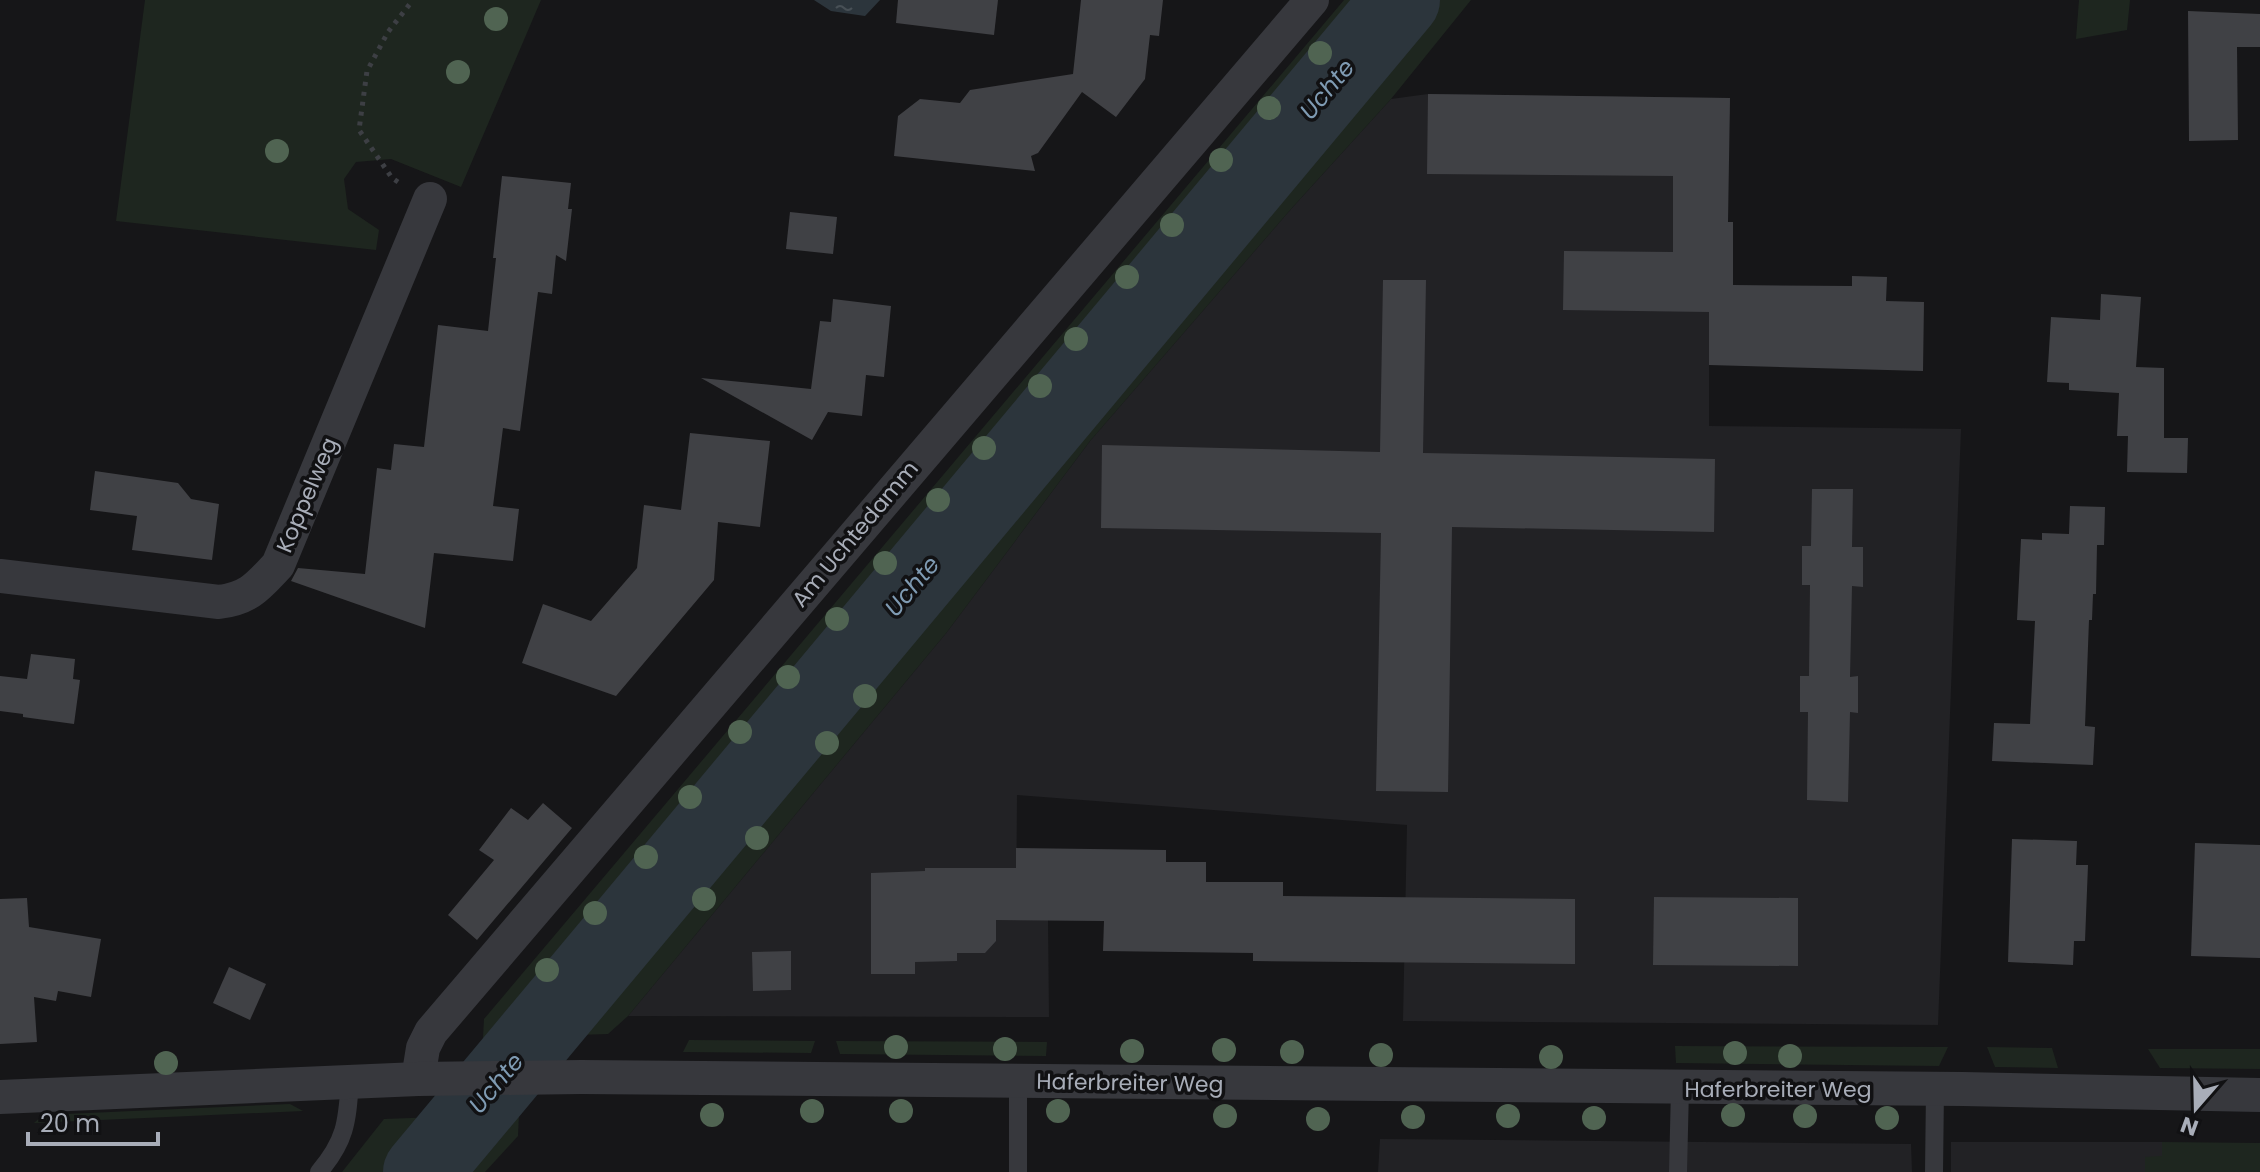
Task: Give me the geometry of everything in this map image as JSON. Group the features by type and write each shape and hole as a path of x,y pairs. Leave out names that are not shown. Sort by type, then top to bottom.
{"street":[{"name":"Am Uchtedamm","path":"428,1079 423,1048 431,1032 1312,0"},
{"name":"Koppelweg","path":"0,576 219,602 238,600 254,590 278,565 430,199"},
{"name":"Haferbreiter Weg","path":"0,1097 428,1079 581,1077 2260,1095"}],"lane":[{"path":"319,1172 332,1157 346,1127 350,1082"},
{"path":"1018,1082 1018,1172"},
{"path":"1678,1172 1680,1088"},
{"path":"1934,1172 1935,1090"}],"path":[{"path":"413,0 388,32 367,71 359,130 392,178 430,199"}],"shaded area":[{"path":"145,0 541,0 461,187 391,159 356,162 344,179 348,209 379,230 376,250 116,221"},
{"path":"1344,0 1471,0 1391,99 1090,441 947,632 628,1016 608,1034 483,1038 484,1019"},
{"path":"2079,0 2130,0 2127,30 2076,39"},
{"path":"1428,94 1730,98 1726,222 1673,223 1673,248 1709,270 1709,426 1961,429 1938,1025 1403,1021 1407,825 1017,795 1016,919 1048,920 1049,1017 628,1016 947,632 1090,441 1291,209 1391,99"},
{"path":"689,1040 815,1041 811,1053 683,1052"},
{"path":"836,1041 1047,1042 1046,1056 840,1054"},
{"path":"1675,1046 1948,1047 1939,1066 1676,1063"},
{"path":"1987,1047 2052,1048 2058,1068 1995,1067"},
{"path":"2148,1049 2260,1049 2260,1069 2160,1068"},
{"path":"290,1104 303,1111 34,1123 43,1115"},
{"path":"519,1114 518,1136 485,1172 342,1172 384,1119"},
{"path":"1380,1139 1911,1144 1912,1172 1378,1172"},
{"path":"1951,1142 2162,1142 2163,1172 1951,1172"},
{"path":"2162,1142 2260,1143 2260,1172 2145,1172 2145,1157 2162,1156"}],"water":[{"path":"814,0 880,0 865,16 831,11"}],"building":[{"path":"898,0 998,0 994,35 896,23"},
{"path":"1081,0 1163,0 1159,36 1150,35 1145,79 1116,117 1082,92 1038,153 1031,156 1035,171 894,156 898,116 920,99 960,103 970,90 1073,74"},
{"path":"2188,11 2260,14 2260,47 2237,47 2238,140 2189,141"},
{"path":"1428,94 1730,98 1728,222 1733,222 1733,285 1852,286 1852,276 1887,277 1886,301 1924,302 1923,371 1709,365 1709,312 1563,310 1564,251 1673,252 1673,176 1427,174"},
{"path":"502,176 571,183 568,209 572,209 566,261 556,255 552,294 538,292 520,431 503,428 493,506 519,509 513,561 434,553 425,628 291,581 298,568 365,574 377,468 391,470 394,444 424,447 438,325 488,331"},
{"path":"790,212 837,217 833,254 786,249"},
{"path":"1383,280 1426,280 1423,453 1715,459 1714,532 1452,527 1448,792 1376,791 1381,533 1101,528 1102,445 1380,452"},
{"path":"2101,294 2141,297 2136,367 2164,368 2164,438 2188,438 2187,473 2127,472 2128,436 2117,436 2119,393 2069,390 2069,383 2047,382 2051,317 2100,320"},
{"path":"833,299 891,306 884,377 866,375 862,416 828,412 812,440 701,378 811,389 820,321 831,322"},
{"path":"690,433 770,441 760,527 718,522 714,580 616,696 522,663 543,604 591,621 637,568 644,505 681,510"},
{"path":"95,471 178,483 191,499 219,504 212,560 132,550 137,516 90,510"},
{"path":"1812,489 1853,489 1852,547 1863,547 1863,587 1852,586 1850,677 1858,676 1858,713 1850,712 1848,802 1807,800 1808,712 1800,712 1800,676 1809,676 1810,585 1802,585 1802,546 1811,546"},
{"path":"2070,506 2105,507 2104,545 2097,545 2096,594 2093,594 2092,620 2089,620 2085,726 2095,727 2093,765 1992,761 1994,723 2030,724 2035,621 2017,620 2021,539 2042,540 2042,533 2069,534"},
{"path":"31,654 75,659 73,679 80,680 74,724 0,711 0,676 27,679"},
{"path":"543,803 572,828 477,940 448,915 494,860 479,850 511,808 528,820"},
{"path":"2012,839 2077,841 2076,865 2088,865 2085,941 2074,941 2073,965 2008,962"},
{"path":"2195,843 2260,845 2260,958 2191,956"},
{"path":"1016,848 1166,850 1166,862 1206,862 1206,882 1283,882 1283,896 1575,899 1575,964 1253,961 1253,953 1103,951 1104,921 996,920 996,941 985,953 957,953 957,961 915,962 915,974 871,974 871,873 925,871 925,868 1016,868"},
{"path":"1654,897 1798,898 1798,966 1653,965"},
{"path":"27,898 29,927 101,939 91,997 58,991 56,1001 34,997 37,1042 0,1044 0,899"},
{"path":"791,951 791,990 753,991 752,952"},
{"path":"229,967 266,984 250,1020 213,1003"}],"waterway":[{"name":"Uchte","path":"422,1172 1401,0"}]}
